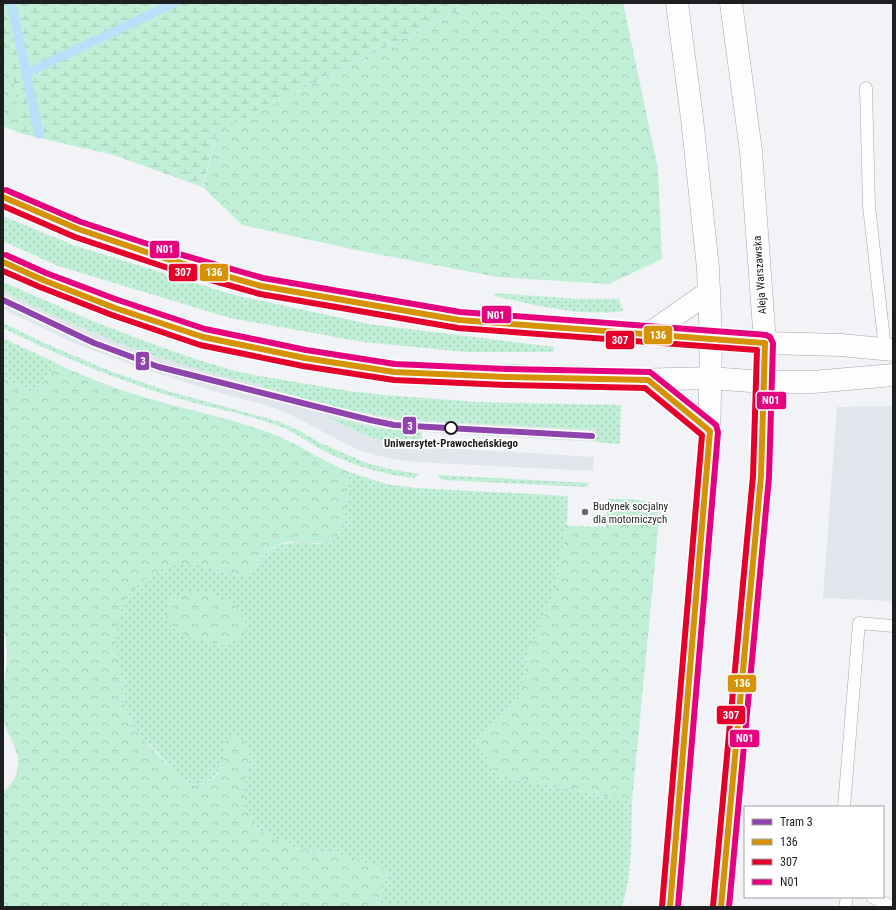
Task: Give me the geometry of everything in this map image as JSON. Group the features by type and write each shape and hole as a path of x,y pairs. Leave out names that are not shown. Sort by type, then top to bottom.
{"main road":[{"path":"670,907 710,431 711,340 705,234 677,3"},
{"name":"Aleja Warszawska","path":"721,907 761,476 765,382 765,343 751,151 731,3"},
{"path":"3,197 78,229 170,260 261,286 459,320 711,340 841,345 889,349"},
{"path":"3,262 42,280 115,308 202,337 305,358 394,372 648,380 710,378 765,382 813,382 893,375"},
{"path":"647,335 709,292"},
{"path":"648,380 710,431"}],"lane":[{"path":"866,88 869,206 889,349"},
{"path":"844,806 859,623 893,626"},
{"path":"874,898 893,907"}],"shaded area":[{"path":"3,291 79,327 141,351 201,370 262,385 262,388 365,414 410,420 595,430 595,442 404,431 376,428 328,417 355,431 376,439 411,446 594,457 593,471 413,462 388,458 358,450 291,415 266,405 220,393 143,369 76,344 3,309"},
{"path":"893,406 893,601 823,598 837,407"}],"green space":[{"path":"3,3 473,3 217,132 202,187 114,155 22,134 11,66 3,53"},
{"path":"473,3 623,3 658,169 662,259 609,284 498,277 361,251 242,225 203,187 217,132"},
{"path":"3,53 11,66 22,134 3,126"},
{"path":"3,216 73,245 234,295 369,324 554,347 553,352 467,352 363,342 230,318 58,266 3,241"},
{"path":"3,282 90,320 142,340 192,358 254,375 349,391 384,395 477,402 621,405 620,444 595,442 595,430 410,420 372,415 317,402 261,387 261,385 186,366 106,338 3,291"},
{"path":"495,293 577,299 619,299 623,311 590,312 558,309 494,296"},
{"path":"3,323 44,343 115,373 171,392 277,421 298,430 320,443 367,463 389,469 419,474 414,478 402,477 357,465 324,451 282,427 252,417 189,402 88,367 3,328"},
{"path":"3,338 56,363 35,394 3,377"},
{"path":"56,363 89,378 124,391 240,423 270,433 349,472 344,528 337,536 329,541 321,543 286,542 277,545 265,554 250,574 242,576 203,566 188,564 171,566 153,573 138,585 126,601 119,620 117,631 117,650 125,706 129,720 167,765 189,784 207,782 214,778 221,767 225,743 228,737 236,736 246,742 250,750 244,792 244,805 257,829 298,849 337,853 388,869 378,907 3,907 3,792 11,784 15,777 18,760 15,747 6,729 2,709 7,654 3,628 3,377 35,394"},
{"path":"326,416 376,428 422,432 421,447 383,441"},
{"path":"349,472 386,484 416,488 568,496 567,526 555,590 527,656 521,693 499,719 476,741 498,776 632,801 630,868 626,894 622,907 378,907 388,870 337,853 298,849 257,829 244,805 244,792 249,759 226,741 223,761 218,772 203,783 192,784 184,781 176,774 134,728 129,719 124,700 117,643 119,619 122,608 126,600 138,585 153,573 180,564 203,566 242,576 257,566 261,558 277,545 298,542 320,544 344,528","holes":["188,593 232,602 240,609 245,620 168,604 172,599"]},
{"path":"438,475 589,483 586,487 443,480 439,478"},
{"path":"607,499 627,499 649,503 657,510 658,518 632,801 498,776 476,741 499,719 521,693 527,656 555,590 567,526 606,527"},
{"path":"201,591 225,598 232,602 241,612 246,624 246,630 239,639 224,643 202,641 190,638 180,633 172,626 168,618 167,609 171,600 175,597"}],"waterway":[{"path":"11,3 39,134"},
{"path":"25,74 174,3"}],"tram line":[{"name":"3","path":"3,300 94,343 159,367 370,420 394,425 592,436"}],"transit line":[{"name":"N01","path":"6,190 81,222 172,252 263,278 460,312 766,335 770,337 773,343 769,477 729,907"},
{"name":"136","path":"3,197 78,229 170,260 261,286 459,320 765,343 761,476 721,907"},
{"name":"307","path":"3,206 75,237 168,268 260,294 458,328 757,350 753,476 713,906"},
{"name":"N01","path":"6,255 46,273 118,300 205,329 306,350 395,364 506,369 650,372 716,425 718,432 678,907"},
{"name":"136","path":"3,262 43,280 115,308 203,337 305,358 394,372 506,377 648,380 710,431 670,907"},
{"name":"307","path":"3,271 112,315 200,345 303,366 394,380 506,385 645,388 702,435 662,906"}],"place":[{"name":"Uniwersytet-Prawocheńskiego","path":"451,428"},
{"name":"Budynek socjalny dla motorniczych","path":"585,512"}]}
